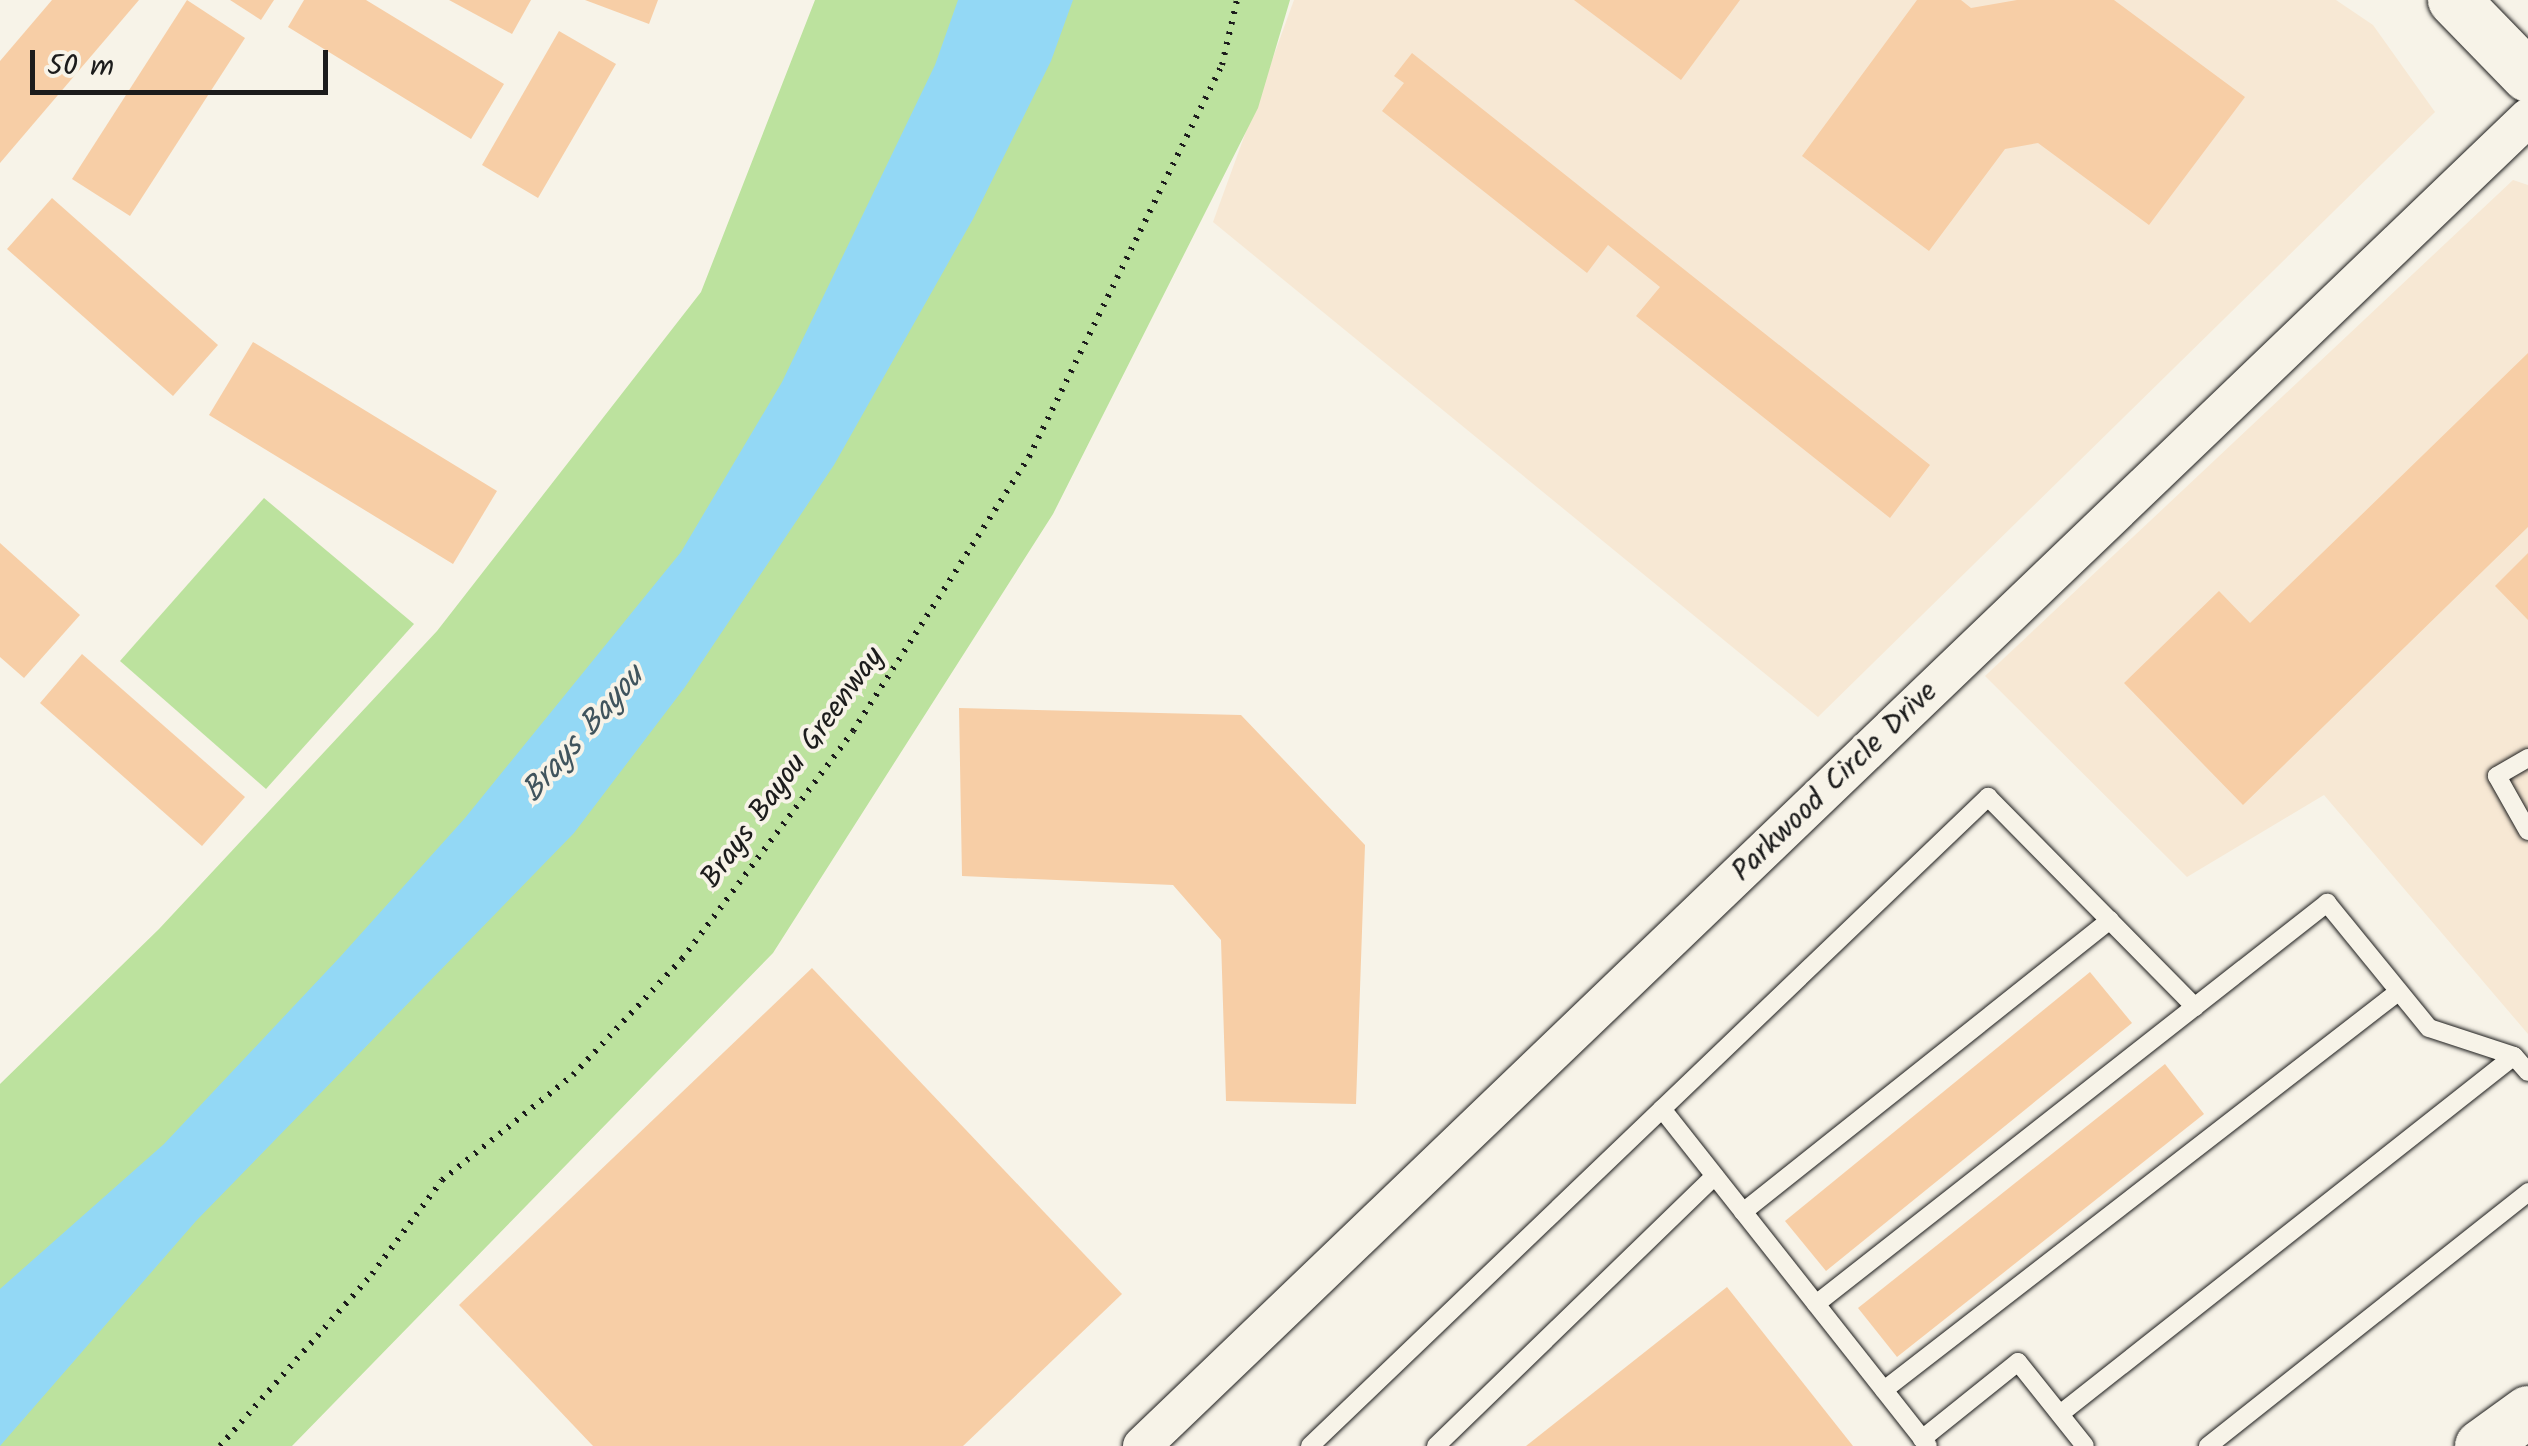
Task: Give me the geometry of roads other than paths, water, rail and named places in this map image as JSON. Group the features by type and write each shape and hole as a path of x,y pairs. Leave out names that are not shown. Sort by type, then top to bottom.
{"main road":[{"path":"2454,0 2528,76"},
{"path":"2480,1446 2528,1412"}],"street":[{"name":"Parkwood Circle Drive","path":"1142,1446 2528,118"}],"lane":[{"path":"2528,758 2497,776 2528,831"},
{"path":"1310,1446 1988,797 2195,1007"},
{"path":"1816,1304 2327,903 2428,1028 2514,1056 2528,1072"},
{"path":"1743,1212 2110,920"},
{"path":"1884,1390 2398,992"},
{"path":"2060,1414 2514,1056"},
{"path":"1662,1109 1925,1442 2018,1362 2085,1446"},
{"path":"1436,1446 1715,1176"},
{"path":"2208,1446 2528,1192"}],"water":[{"name":"Brays Bayou","path":"958,0 1073,0 1051,61 973,219 834,465 685,687 574,833 196,1221 0,1446 0,1289 164,1144 340,957 465,818 681,552 782,382 935,65"}]}
